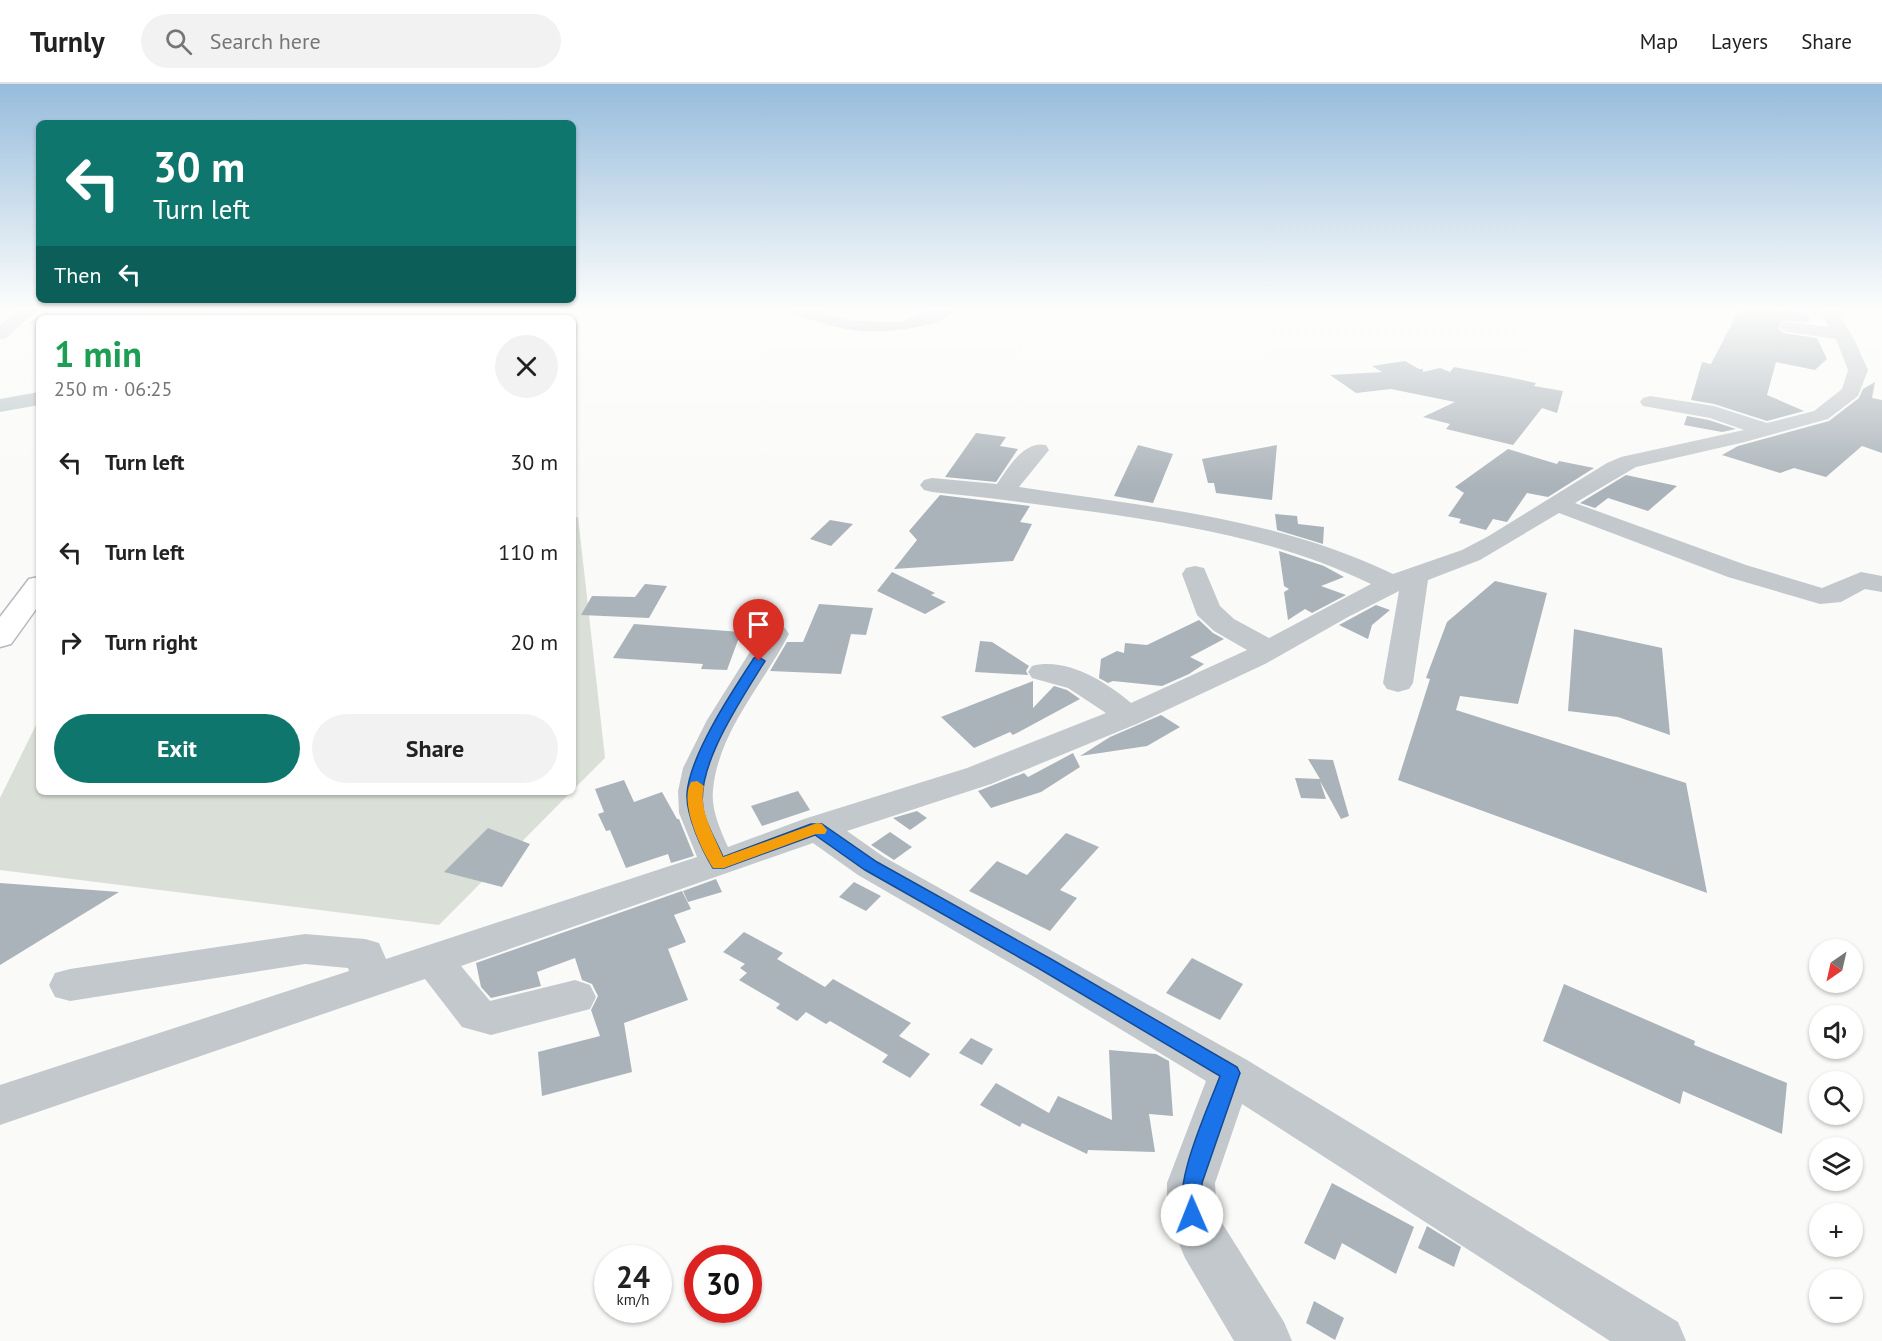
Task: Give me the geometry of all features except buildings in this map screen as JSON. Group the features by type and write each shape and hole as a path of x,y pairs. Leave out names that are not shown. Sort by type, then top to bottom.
{"highway":[{"path":"0,638 36,589"}],"street":[{"path":"0,1105 718,864 817,828 979,776 1128,716 1268,650 1403,580 1471,555 1615,468 1629,462 1821,415 1851,392 1857,369"},
{"path":"1650,402 1714,412 1766,430"},
{"path":"1004,492 1016,473 1038,450"},
{"path":"932,485 1004,492 1174,517 1289,540 1365,569 1403,580"},
{"path":"1557,505 1737,571 1820,596 1831,596 1861,580 1882,584"},
{"path":"1195,574 1207,609 1224,625 1268,650"},
{"path":"1398,683 1403,580"},
{"path":"718,864 697,813 694,793 702,766 723,717 769,647 775,634"},
{"path":"1043,672 1076,679 1108,698 1128,716"},
{"path":"817,828 871,866 1045,963 1231,1073 1659,1341"},
{"path":"70,985 305,949 365,954 372,980"},
{"path":"433,960 477,1015 482,1018 575,997"},
{"path":"1231,1073 1191,1183 1192,1215 1203,1241 1265,1341"}],"shaded area":[{"path":"36,393 36,406 0,412 0,399"},
{"path":"576,517 578,517 605,758 576,787"},
{"path":"36,725 36,795 568,795 439,925 0,870 0,798"}],"slow traffic":[{"path":"697,786 694,793 697,813 718,864 817,828 820,830"}],"route":[{"path":"759,661 723,717 702,766 694,793 697,813 718,864 817,828 871,866 1045,963 1231,1073 1191,1183 1192,1215"}]}
